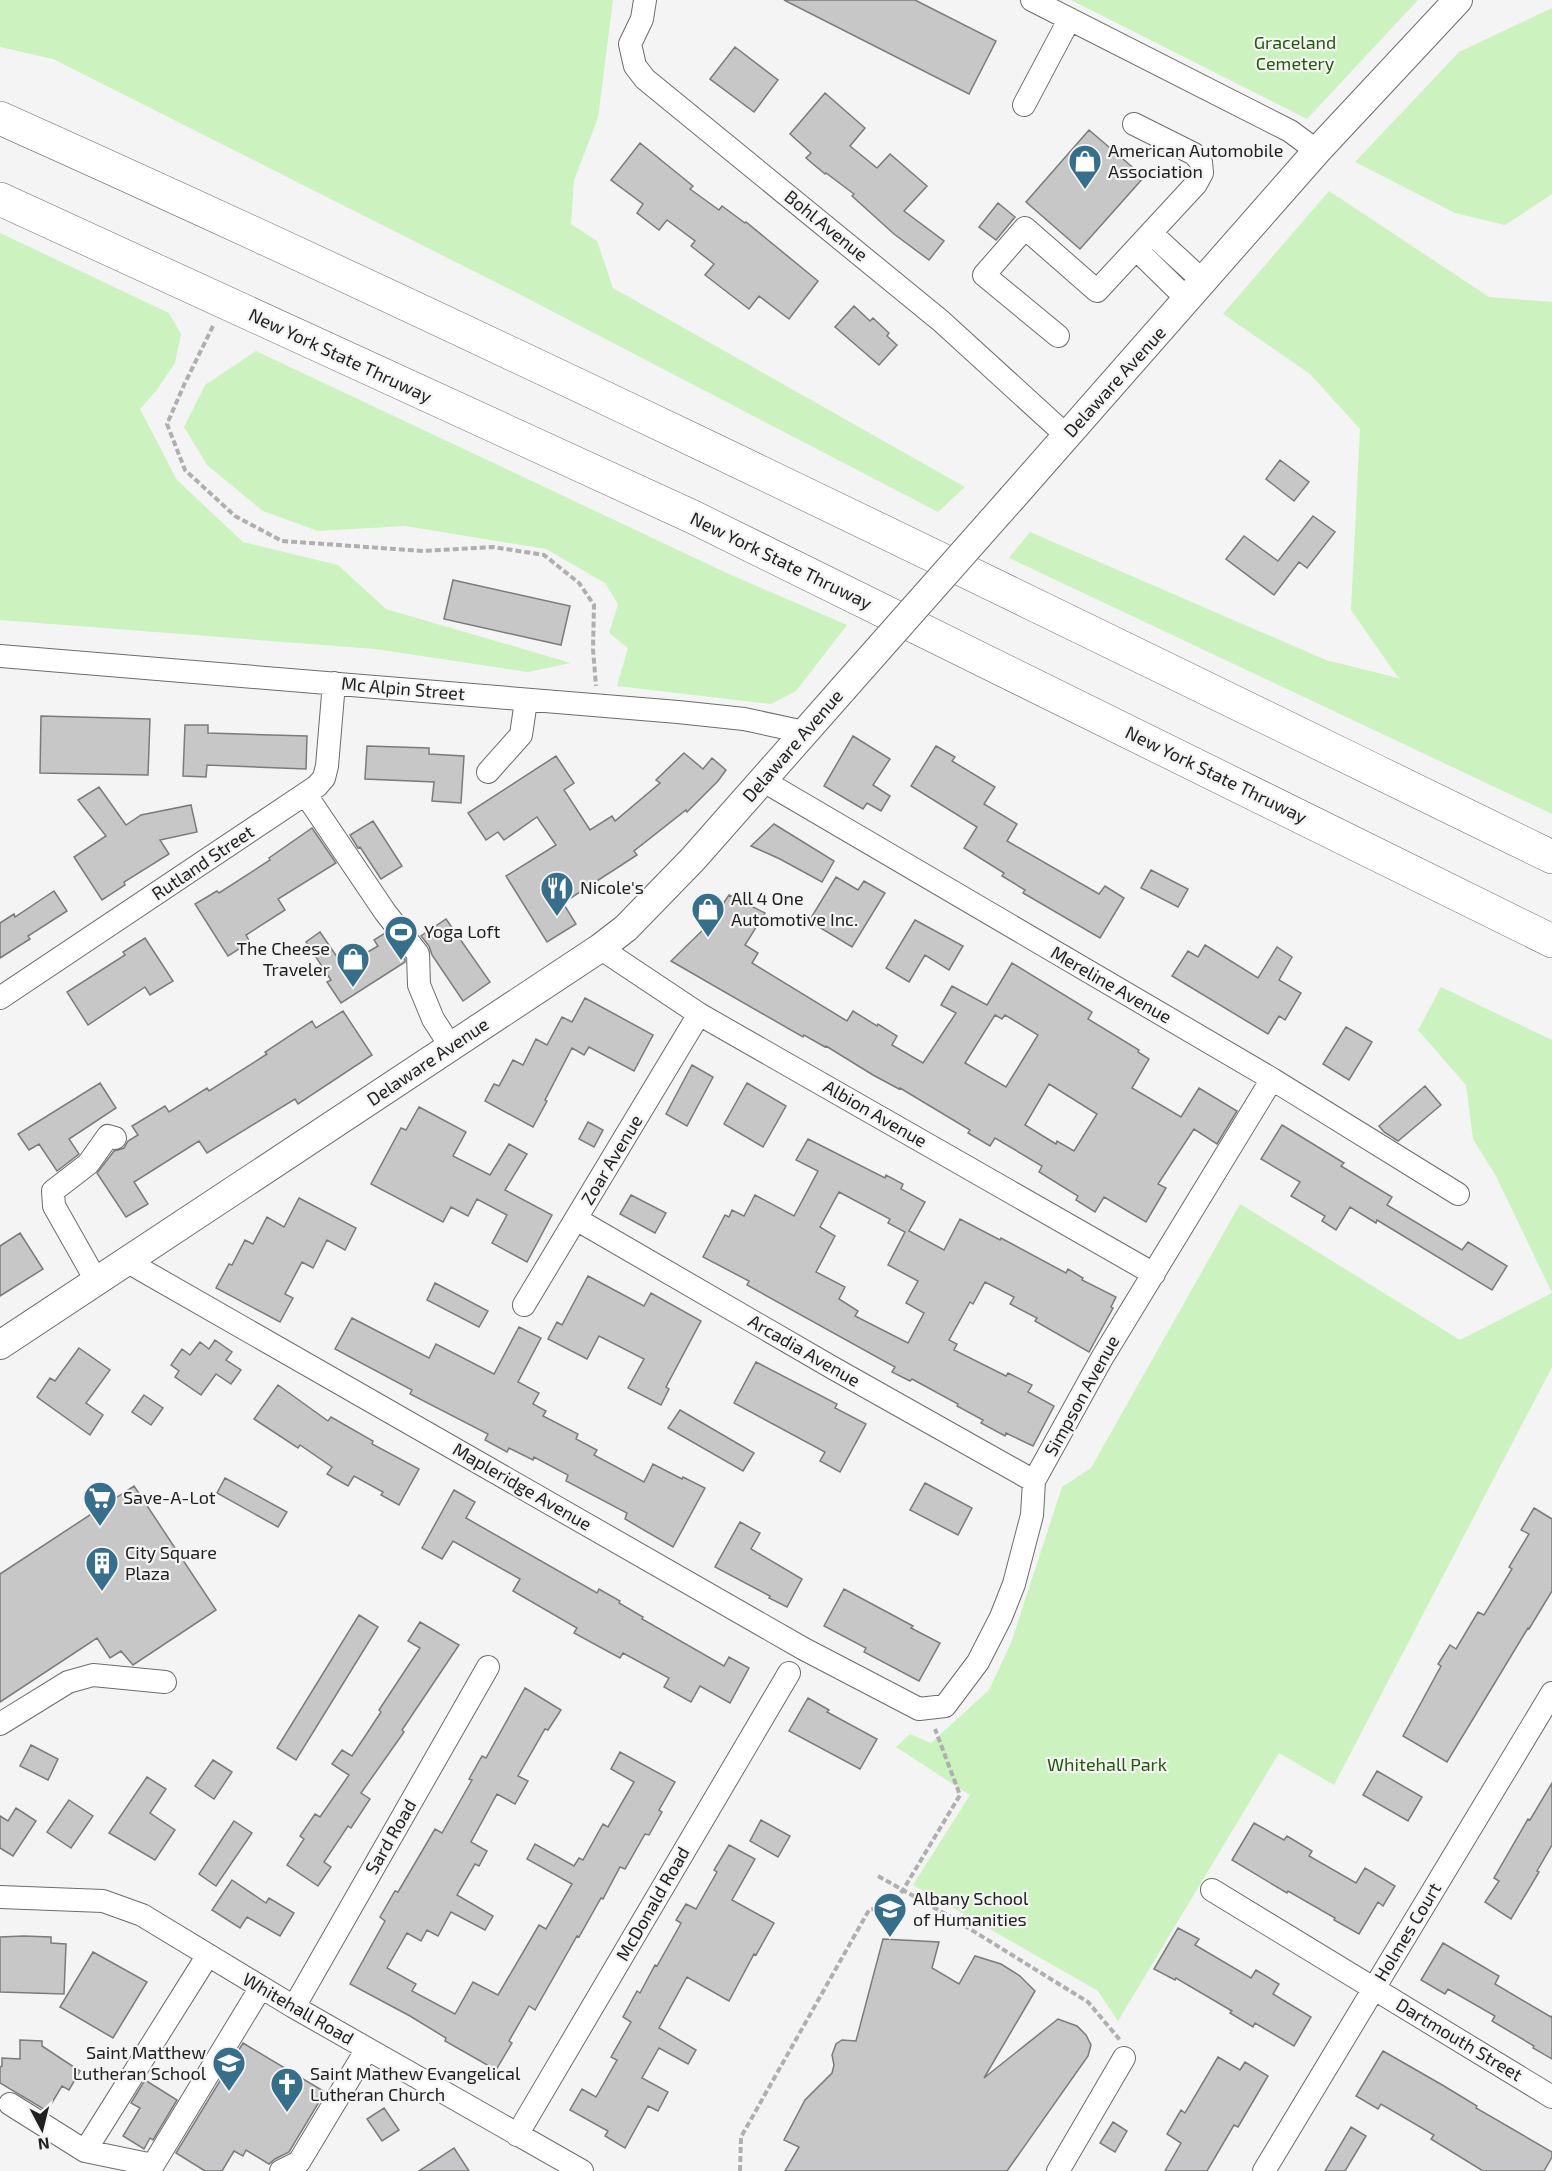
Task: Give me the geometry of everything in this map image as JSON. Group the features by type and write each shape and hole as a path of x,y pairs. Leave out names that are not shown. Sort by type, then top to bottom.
{"highway":[{"path":"0,118 208,211 632,409 1552,857"},
{"name":"New York State Thruway","path":"0,199 693,518 1552,941"}],"main road":[{"name":"Delaware Avenue","path":"0,1345 600,948 626,928 685,868 1196,291 1317,151 1458,0"}],"street":[{"name":"Bohl Avenue","path":"645,0 642,19 630,44 635,66 645,79 941,321 1067,436"},
{"path":"1032,0 1290,131 1317,151"},
{"path":"1024,105 1070,20"},
{"path":"1058,336 984,274 1025,228 1097,291 1196,184 1202,173 1201,162 1194,154 1134,123"},
{"path":"1144,241 1196,291"},
{"name":"Mc Alpin Street","path":"0,656 597,705 744,719 804,732"},
{"name":"Rutland Street","path":"0,998 306,795 324,778 327,766 334,683"},
{"path":"488,772 521,735 526,700"},
{"name":"Mereline Avenue","path":"762,780 1272,1079 1458,1194"},
{"path":"306,795 385,912 418,954 419,985 433,1019 451,1047"},
{"name":"Albion Avenue","path":"600,948 699,1014 1154,1274"},
{"name":"Zoar Avenue","path":"524,1305 699,1014"},
{"name":"Simpson Avenue","path":"923,1709 945,1706 978,1662 1001,1617 1014,1584 1032,1515 1034,1481 1102,1358 1272,1079"},
{"path":"97,1282 54,1206 53,1191 88,1164 108,1136 115,1138"},
{"name":"Arcadia Avenue","path":"576,1219 1034,1481"},
{"name":"Mapleridge Avenue","path":"128,1262 804,1649 923,1709"},
{"name":"Sard Road","path":"294,2007 488,1667"},
{"name":"McDonald Road","path":"517,2135 789,1673"},
{"path":"0,1724 68,1682 85,1677 93,1675 165,1682"},
{"name":"Holmes Court","path":"1264,2171 1552,1693"},
{"name":"Dartmouth Street","path":"1212,1890 1552,2097"},
{"name":"Whitehall Road","path":"0,1897 103,1901 142,1915 294,2007 517,2135 569,2169"},
{"path":"85,2151 208,1955"},
{"path":"10,2104 85,2151 161,2168 261,1987"},
{"path":"281,2171 299,2162 367,2049"},
{"path":"1058,2171 1124,2058"}],"path":[{"path":"224,303 167,424 185,470 235,516 282,541 423,551 493,547 544,555 579,584 594,605 593,649 597,705"},
{"path":"740,2171 741,2137 869,1910 892,1905 960,1795 923,1709"},
{"path":"878,1876 1088,2002 1119,2037 1124,2058"}],"green space":[{"path":"0,0 613,0 598,118 574,180 571,224 597,241 613,288 965,487 938,512 519,294 53,59 0,47"},
{"name":"Graceland Cemetery","path":"1071,0 1418,0 1307,119"},
{"path":"1552,8 1552,194 1505,225 1455,213 1355,162 1459,52"},
{"path":"1329,191 1489,297 1552,302 1552,814 1009,558 1030,532 1326,660 1402,679 1397,676 1351,610 1360,429 1310,374 1223,314"},
{"path":"0,233 169,313 181,334 175,363 156,391 140,409 177,480 243,542 338,565 386,609 571,663 528,672 375,649 0,620"},
{"path":"256,351 731,575 847,625 796,691 771,704 617,686 628,648 609,633 618,604 605,583 546,549 405,526 318,531 263,511 207,465 184,427 205,385"},
{"path":"1441,987 1552,1040 1552,1293 1496,1176 1473,1139 1466,1085 1418,1030"},
{"name":"Whitehall Park","path":"1240,1204 1460,1340 1552,1293 1552,1367 1334,1785 1279,1753 1118,2021 1098,1991 913,1885 970,1795 896,1747 910,1734 931,1743 989,1690 1011,1643 1062,1487 1091,1468"}],"building":[{"path":"784,0 915,0 996,41 969,94"},
{"path":"735,47 778,80 754,112 710,79"},
{"path":"825,93 865,128 850,146 877,168 890,154 927,186 904,211 944,241 929,260 894,234 852,196 854,194 806,158 811,153 790,134"},
{"name":"American Automobile Association","path":"1089,130 1144,177 1080,249 1026,202"},
{"path":"640,143 693,186 690,189 719,210 722,206 746,222 818,281 789,319 759,296 749,309 705,275 714,264 691,246 695,241 667,220 659,230 637,213 643,204 611,180"},
{"path":"998,203 1015,217 996,240 979,227"},
{"path":"854,306 870,321 873,318 889,333 887,336 897,345 879,365 835,327"},
{"path":"1280,460 1309,482 1294,501 1266,479"},
{"path":"1313,516 1335,532 1307,568 1299,562 1274,595 1226,559 1244,536 1278,561"},
{"path":"453,580 570,606 561,645 444,619"},
{"path":"41,716 150,719 148,775 40,773"},
{"path":"185,725 208,725 208,733 307,736 306,769 207,765 206,777 183,776"},
{"path":"853,736 890,759 873,785 890,796 881,811 867,803 863,809 824,786"},
{"path":"367,746 429,748 429,754 464,756 461,803 432,801 434,782 365,779"},
{"path":"936,746 955,757 952,761 995,787 984,804 1017,824 1007,841 1099,894 1105,886 1124,898 1100,938 1023,893 1025,890 1002,876 1004,873 964,848 977,827 911,786"},
{"path":"684,753 703,769 712,758 726,770 687,812 686,810 634,851 637,855 563,903 576,924 547,942 506,876 556,845 537,817 504,840 498,832 486,840 468,813 556,756 574,783 564,790 590,830 612,816 615,821 660,783 656,780"},
{"path":"99,787 126,825 141,815 191,805 197,832 160,840 169,854 124,882 125,885 102,900 74,857 106,836 78,800"},
{"path":"373,821 402,866 381,879 350,835"},
{"path":"774,824 834,861 822,882 751,846"},
{"path":"312,828 336,863 278,899 285,910 246,935 250,942 228,956 195,904 217,891 219,893 270,860 269,858"},
{"path":"1151,870 1188,889 1178,907 1141,888"},
{"path":"836,877 858,890 864,881 885,893 852,947 809,921"},
{"path":"54,891 67,911 28,936 30,939 0,958 0,923 14,914 15,917"},
{"path":"729,895 765,913 745,945 758,953 752,963 847,1021 853,1011 877,1026 878,1024 897,1036 892,1045 923,1063 956,1013 941,1005 952,986 987,1005 1012,963 1092,1012 1088,1019 1139,1050 1138,1052 1149,1059 1132,1088 1181,1117 1199,1088 1237,1111 1217,1144 1194,1129 1158,1184 1166,1188 1146,1222 1104,1197 1095,1212 1076,1200 1078,1196 1039,1172 1042,1166 995,1138 990,1146 968,1133 970,1130 900,1088 873,1075 826,1046 804,1035 803,1037 671,961 710,923","holes":["995,1015 1002,1019 1005,1015 1038,1035 1006,1087 965,1063","1049,1084 1097,1114 1074,1151 1057,1141 1056,1144 1025,1125"]},
{"path":"446,919 490,982 463,1001 421,936"},
{"path":"915,920 963,946 949,970 925,955 909,982 886,968"},
{"path":"320,932 346,970 378,946 374,940 385,933 405,962 341,1003 327,982 331,980 306,942"},
{"path":"145,938 173,981 150,995 145,987 88,1025 67,992 125,955 123,952"},
{"path":"1205,945 1258,978 1277,947 1292,957 1279,980 1301,993 1285,1020 1279,1016 1268,1034 1172,976 1188,951 1198,957"},
{"path":"585,998 653,1035 634,1071 589,1047 584,1055 572,1048 533,1127 485,1101 494,1084 499,1086 513,1060 523,1065 536,1039 547,1045 562,1017 572,1022"},
{"path":"343,1011 372,1055 298,1104 295,1099 207,1153 199,1141 134,1182 148,1204 126,1217 97,1173 114,1151 124,1148 128,1141 138,1135 132,1126 165,1106 169,1112 207,1088 209,1091 267,1054 265,1052 312,1021 316,1028"},
{"path":"1346,1027 1372,1042 1349,1080 1323,1064"},
{"path":"692,1065 713,1077 687,1126 666,1114"},
{"path":"100,1083 116,1108 69,1139 79,1154 57,1171 39,1144 29,1150 18,1134"},
{"path":"747,1083 786,1106 763,1147 724,1124"},
{"path":"1425,1086 1441,1105 1398,1141 1384,1132 1379,1126"},
{"path":"419,1107 466,1132 453,1156 490,1175 509,1144 527,1154 505,1190 552,1215 527,1262 492,1243 507,1215 477,1199 468,1216 451,1207 443,1222 371,1184 401,1128 406,1130"},
{"path":"588,1122 603,1130 594,1147 579,1139"},
{"path":"1282,1125 1344,1163 1341,1166 1392,1197 1387,1205 1462,1250 1468,1242 1507,1266 1492,1290 1377,1220 1376,1223 1350,1207 1336,1230 1322,1221 1325,1216 1291,1196 1300,1182 1261,1159"},
{"path":"808,1139 885,1178 886,1175 903,1184 901,1189 925,1202 909,1231 944,1250 960,1219 1066,1273 1068,1269 1083,1278 1082,1280 1116,1297 1111,1307 1113,1308 1089,1352 1035,1321 1037,1318 1010,1304 1014,1297 985,1282 973,1304 970,1302 949,1340 957,1344 954,1350 1006,1376 1008,1373 1032,1385 1028,1392 1054,1406 1033,1446 1006,1433 1005,1436 981,1423 983,1420 957,1406 958,1404 912,1379 910,1381 892,1372 895,1367 747,1285 749,1281 703,1257 725,1215 729,1217 732,1210 744,1216 755,1195 794,1216 818,1171 796,1160","holes":["839,1192 890,1219 888,1223 905,1232 888,1265 918,1281 906,1303 924,1313 908,1343 855,1316 858,1311 839,1299 845,1287 816,1272 835,1236 820,1227"]},
{"path":"631,1195 666,1213 655,1233 620,1214"},
{"path":"299,1198 356,1228 345,1250 327,1240 313,1268 302,1262 285,1294 293,1298 280,1322 216,1288 229,1264 232,1265 245,1240 253,1244 267,1217 284,1227"},
{"path":"20,1233 43,1269 0,1296 0,1246"},
{"path":"588,1276 644,1306 651,1293 701,1321 666,1387 669,1389 661,1405 628,1388 644,1359 599,1336 587,1359 548,1339 557,1322 562,1325"},
{"path":"435,1283 488,1311 479,1327 427,1300"},
{"path":"352,1318 429,1358 436,1344 494,1374 519,1327 541,1338 518,1382 539,1393 533,1404 546,1411 543,1416 578,1434 576,1439 597,1450 594,1455 644,1482 653,1464 705,1488 673,1547 625,1519 627,1513 566,1481 568,1475 534,1457 533,1460 509,1448 507,1452 485,1440 488,1434 410,1394 412,1390 335,1349"},
{"path":"215,1340 232,1352 226,1360 241,1370 231,1384 216,1374 201,1395 175,1377 179,1371 171,1365 182,1349 190,1355 200,1342 209,1349"},
{"path":"79,1348 110,1370 86,1403 103,1415 90,1435 37,1397 50,1378 55,1381"},
{"path":"756,1362 837,1404 835,1408 866,1424 840,1472 820,1461 825,1452 734,1403"},
{"path":"278,1385 328,1421 331,1417 373,1441 372,1444 419,1469 399,1505 381,1495 383,1492 354,1476 348,1486 327,1474 332,1467 300,1445 298,1448 254,1419"},
{"path":"144,1395 163,1408 151,1425 132,1412"},
{"path":"680,1410 754,1453 743,1471 668,1428"},
{"path":"225,1478 287,1512 278,1527 217,1493"},
{"path":"925,1483 972,1508 958,1535 910,1510"},
{"name":"City Square Plaza","path":"134,1486 216,1610 133,1665 121,1651 110,1658 97,1638 0,1702 0,1574"},
{"path":"454,1490 475,1502 466,1518 597,1593 599,1589 620,1601 619,1603 643,1617 642,1619 724,1666 729,1657 749,1668 730,1703 700,1686 691,1702 664,1687 669,1678 623,1653 620,1658 574,1633 577,1628 513,1591 520,1579 453,1541 442,1559 422,1548"},
{"path":"1534,1508 1552,1519 1552,1591 1447,1762 1403,1736 1441,1666 1438,1664 1450,1645 1456,1649 1478,1612 1484,1615 1512,1569 1509,1567 1529,1534 1521,1530"},
{"path":"740,1522 760,1533 751,1549 802,1579 787,1607 715,1567"},
{"path":"844,1589 940,1643 919,1681 864,1652 866,1648 824,1626"},
{"path":"359,1615 378,1627 296,1760 277,1748"},
{"path":"420,1622 459,1645 402,1730 404,1732 361,1793 370,1799 351,1828 348,1826 324,1862 331,1867 318,1886 287,1865 304,1839 300,1836 315,1814 320,1817 349,1775 332,1764 342,1750 352,1756 420,1648 408,1641"},
{"path":"525,1688 561,1710 548,1730 545,1729 518,1776 528,1781 515,1804 497,1794 471,1842 487,1851 479,1866 475,1864 457,1895 493,1916 485,1930 451,1912 438,1936 427,1930 421,1941 407,1933 387,1968 416,1984 412,1991 455,2014 473,1982 498,1995 539,1925 546,1929 572,1884 527,1859 535,1844 574,1866 579,1858 583,1860 603,1824 608,1827 634,1782 611,1769 620,1752 675,1782 659,1810 662,1812 649,1835 645,1834 625,1869 620,1867 535,2010 529,2006 509,2041 512,2043 496,2070 445,2041 446,2038 410,2016 350,1984 385,1921 380,1917 395,1891 398,1892 435,1829 442,1833 472,1780 469,1779 482,1756 486,1758"},
{"path":"808,1698 829,1710 827,1712 877,1739 860,1769 789,1731"},
{"path":"31,1745 58,1759 48,1780 20,1766"},
{"path":"213,1760 232,1772 214,1799 195,1786"},
{"path":"1377,1771 1422,1797 1408,1821 1363,1795"},
{"path":"147,1777 166,1789 150,1813 175,1830 155,1860 109,1833"},
{"path":"1552,1783 1552,1845 1511,1919 1485,1902 1499,1881 1494,1878"},
{"path":"69,1800 93,1816 71,1848 47,1832"},
{"path":"16,1808 36,1821 13,1856 0,1848 0,1816 8,1821"},
{"path":"761,1820 790,1836 778,1857 750,1841"},
{"path":"234,1821 252,1833 216,1886 199,1874"},
{"path":"1254,1823 1284,1840 1287,1836 1312,1851 1309,1856 1356,1883 1365,1868 1395,1886 1383,1906 1378,1902 1359,1934 1232,1860"},
{"path":"729,1845 755,1859 732,1900 774,1923 756,1955 754,1954 729,2001 687,1977 659,2028 696,2050 688,2064 659,2048 642,2078 668,2092 658,2111 648,2106 625,2148 605,2136 608,2131 570,2110 582,2089 596,2097 617,2060 611,2057 631,2022 623,2017 637,1991 640,1993 655,1965 657,1966 679,1927 681,1923 676,1920 686,1904 696,1909 717,1872 714,1870"},
{"path":"232,1880 266,1903 269,1898 294,1913 280,1936 247,1917 240,1928 212,1910"},
{"path":"1178,1928 1199,1939 1195,1945 1251,1978 1256,1970 1279,1984 1273,1994 1311,2017 1294,2046 1255,2023 1253,2027 1230,2013 1232,2011 1176,1978 1175,1980 1154,1969"},
{"path":"0,1937 51,1937 51,1943 66,1944 64,1994 0,1992"},
{"name":"Albany School of Humanities","path":"883,1939 939,1942 932,1968 959,1984 975,1956 1001,1964 1020,1976 1035,1991 984,2078 1058,2019 1077,2026 1086,2035 1091,2045 1088,2056 1007,2171 785,2171 799,2147 784,2140 805,2100 832,2073 834,2065 832,2055 836,2044 842,2040 856,2041"},
{"path":"1443,1943 1499,1976 1495,1984 1552,2016 1552,2059 1492,2021 1495,2016 1448,1989 1445,1994 1421,1980"},
{"path":"93,1952 147,1982 113,2038 60,2007"},
{"path":"20,2040 42,2041 42,2046 80,2071 69,2090 62,2086 47,2111 0,2083 2,2058 20,2059"},
{"path":"243,2043 325,2092 289,2152 269,2164 246,2150 243,2156 234,2151 222,2171 205,2171 176,2153"},
{"path":"1383,2051 1552,2152 1552,2157 1544,2171 1483,2171 1431,2139 1434,2135 1381,2104 1378,2109 1356,2096"},
{"path":"1218,2057 1240,2070 1245,2062 1268,2076 1238,2127 1234,2125 1207,2171 1165,2171 1181,2143 1167,2134 1181,2110 1185,2113"},
{"path":"145,2080 177,2100 153,2140 150,2138 144,2149 123,2136 140,2108 131,2103"},
{"path":"384,2108 399,2130 382,2141 367,2119"},
{"path":"1113,2122 1127,2131 1115,2152 1100,2143"},
{"path":"1351,2127 1366,2136 1345,2171 1325,2171"},
{"path":"454,2148 469,2171 419,2171 436,2160"}],"place":[{"name":"American Automobile Association","path":"1085,190"},
{"name":"Nicole's","path":"557,917"},
{"name":"All 4 One Automotive Inc.","path":"708,938"},
{"name":"Yoga Loft","path":"401,961"},
{"name":"The Cheese Traveler","path":"353,988"},
{"name":"Save-A-Lot","path":"100,1527"},
{"name":"City Square Plaza","path":"102,1592"},
{"name":"Albany School of Humanities","path":"890,1938"},
{"name":"Saint Matthew Lutheran School","path":"229,2092"},
{"name":"Saint Mathew Evangelical Lutheran Church","path":"287,2113"}]}
